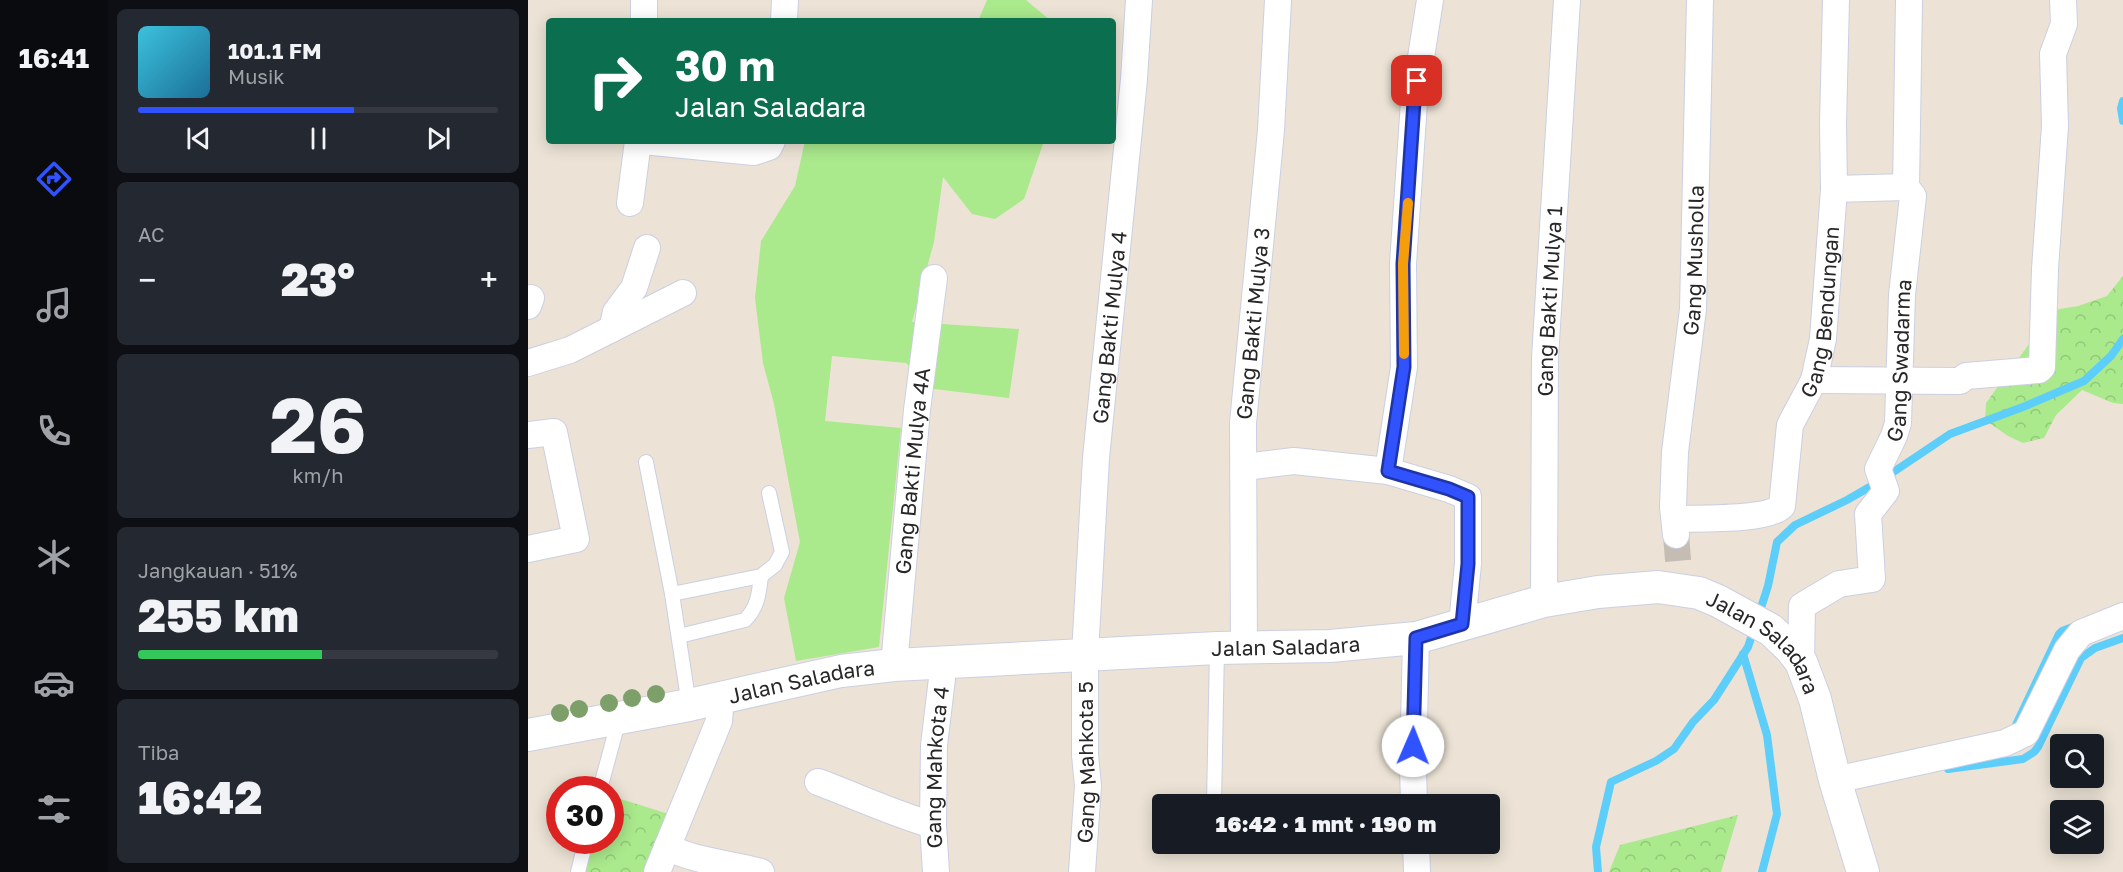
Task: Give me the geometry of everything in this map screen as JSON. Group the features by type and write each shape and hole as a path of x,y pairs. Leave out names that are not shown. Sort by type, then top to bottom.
{"street":[{"path":"644,0 644,18"},
{"path":"784,18 785,0"},
{"name":"Gang Bakti Mulya 4","path":"1085,654 1095,458 1134,79 1139,0"},
{"name":"Gang Bakti Mulya 3","path":"1231,648 1245,467 1243,423 1269,153 1278,0"},
{"path":"1388,471 1404,367 1403,264 1414,102 1430,0"},
{"name":"Gang Bakti Mulya 1","path":"1544,601 1545,358 1567,0"},
{"name":"Gang Musholla","path":"1675,527 1673,507 1675,452 1693,309 1700,0"},
{"name":"Gang Bendungan","path":"1675,527 1756,516 1778,510 1782,506 1790,425 1814,380 1823,339 1834,189 1836,0"},
{"name":"Gang Swadarma","path":"1796,655 1802,606 1839,584 1872,579 1868,514 1882,480 1881,459 1894,436 1898,423 1902,295 1913,196 1906,187 1909,0"},
{"path":"1814,380 1959,381 1966,376 2039,370 2042,366 2045,269 2055,126 2053,54 2064,24 2063,0"},
{"path":"630,204 638,144"},
{"path":"673,144 754,152 769,147 770,144"},
{"path":"1834,189 1906,187"},
{"path":"612,329 616,312 634,288 647,248"},
{"name":"Gang Bakti Mulya 4A","path":"894,665 916,410 934,278"},
{"path":"528,363 570,350 683,293"},
{"path":"528,435 554,432 576,539 528,549"},
{"path":"1245,467 1294,461 1388,471 1468,497 1468,564 1462,624"},
{"name":"Jalan Saladara","path":"528,735 689,705 841,671 894,665 1085,654 1329,646 1416,638 1544,601 1598,592 1658,587 1680,580 1699,593 1771,630 1796,655 1815,699 1835,780 1863,872"},
{"path":"1835,780 2005,743 2026,733 2067,650 2081,633 2123,616"},
{"path":"1414,794 1416,638"},
{"name":"Gang Mahkota 5","path":"1082,872 1088,786 1085,755 1085,654"},
{"name":"Gang Mahkota 4","path":"936,872 933,825 934,745 944,662"},
{"path":"657,872 719,721 722,697"},
{"path":"818,782 907,818 933,825"},
{"path":"667,847 684,856 761,872"},
{"path":"1416,854 1417,872"}],"lane":[{"path":"646,462 672,594 689,705"},
{"path":"672,594 761,576 775,565 782,552 769,492"},
{"path":"679,636 745,620 751,614 759,598 761,576"},
{"path":"1215,794 1231,648"},
{"path":"604,776 619,719"},
{"path":"578,872 582,854"}],"green space":[{"path":"987,0 1026,0 1047,18 979,18"},
{"path":"804,144 1043,144 1024,199 995,219 972,214 943,177 934,242 912,322 1019,329 1009,398 934,389 906,363 832,356 825,421 901,428 879,647 796,661 784,598 800,542 774,404 763,363 755,298 761,241 795,186"},
{"path":"2123,276 2123,404 2113,403 2082,390 2056,415 2044,438 2023,443 1985,420 1986,403 2054,310 2078,306 2107,296"},
{"path":"624,800 672,815 649,872 571,872 577,854 624,854"},
{"path":"1738,815 1721,872 1609,872 1620,845"}],"waterway":[{"path":"2123,101 2121,108 2123,121"},
{"path":"1758,617 1768,586 1777,542 1795,525 1880,481 1950,434 2084,381 2111,356 2123,339"},
{"path":"2016,725 2059,634 2078,625"},
{"path":"1598,872 1596,847 1611,782 1656,761 1674,749 1693,722 1714,700 1748,647 1754,629"},
{"path":"1948,769 2023,759 2034,752 2081,658 2095,648 2123,638"},
{"path":"1743,654 1767,735 1777,814 1762,872"}],"tunnel":[{"path":"1676,535 1679,572"}],"slow traffic":[{"path":"1404,354 1403,264 1408,203"}],"route":[{"path":"1413,746 1416,638 1462,624 1468,564 1468,497 1388,471 1404,367 1403,264 1417,81"}]}
